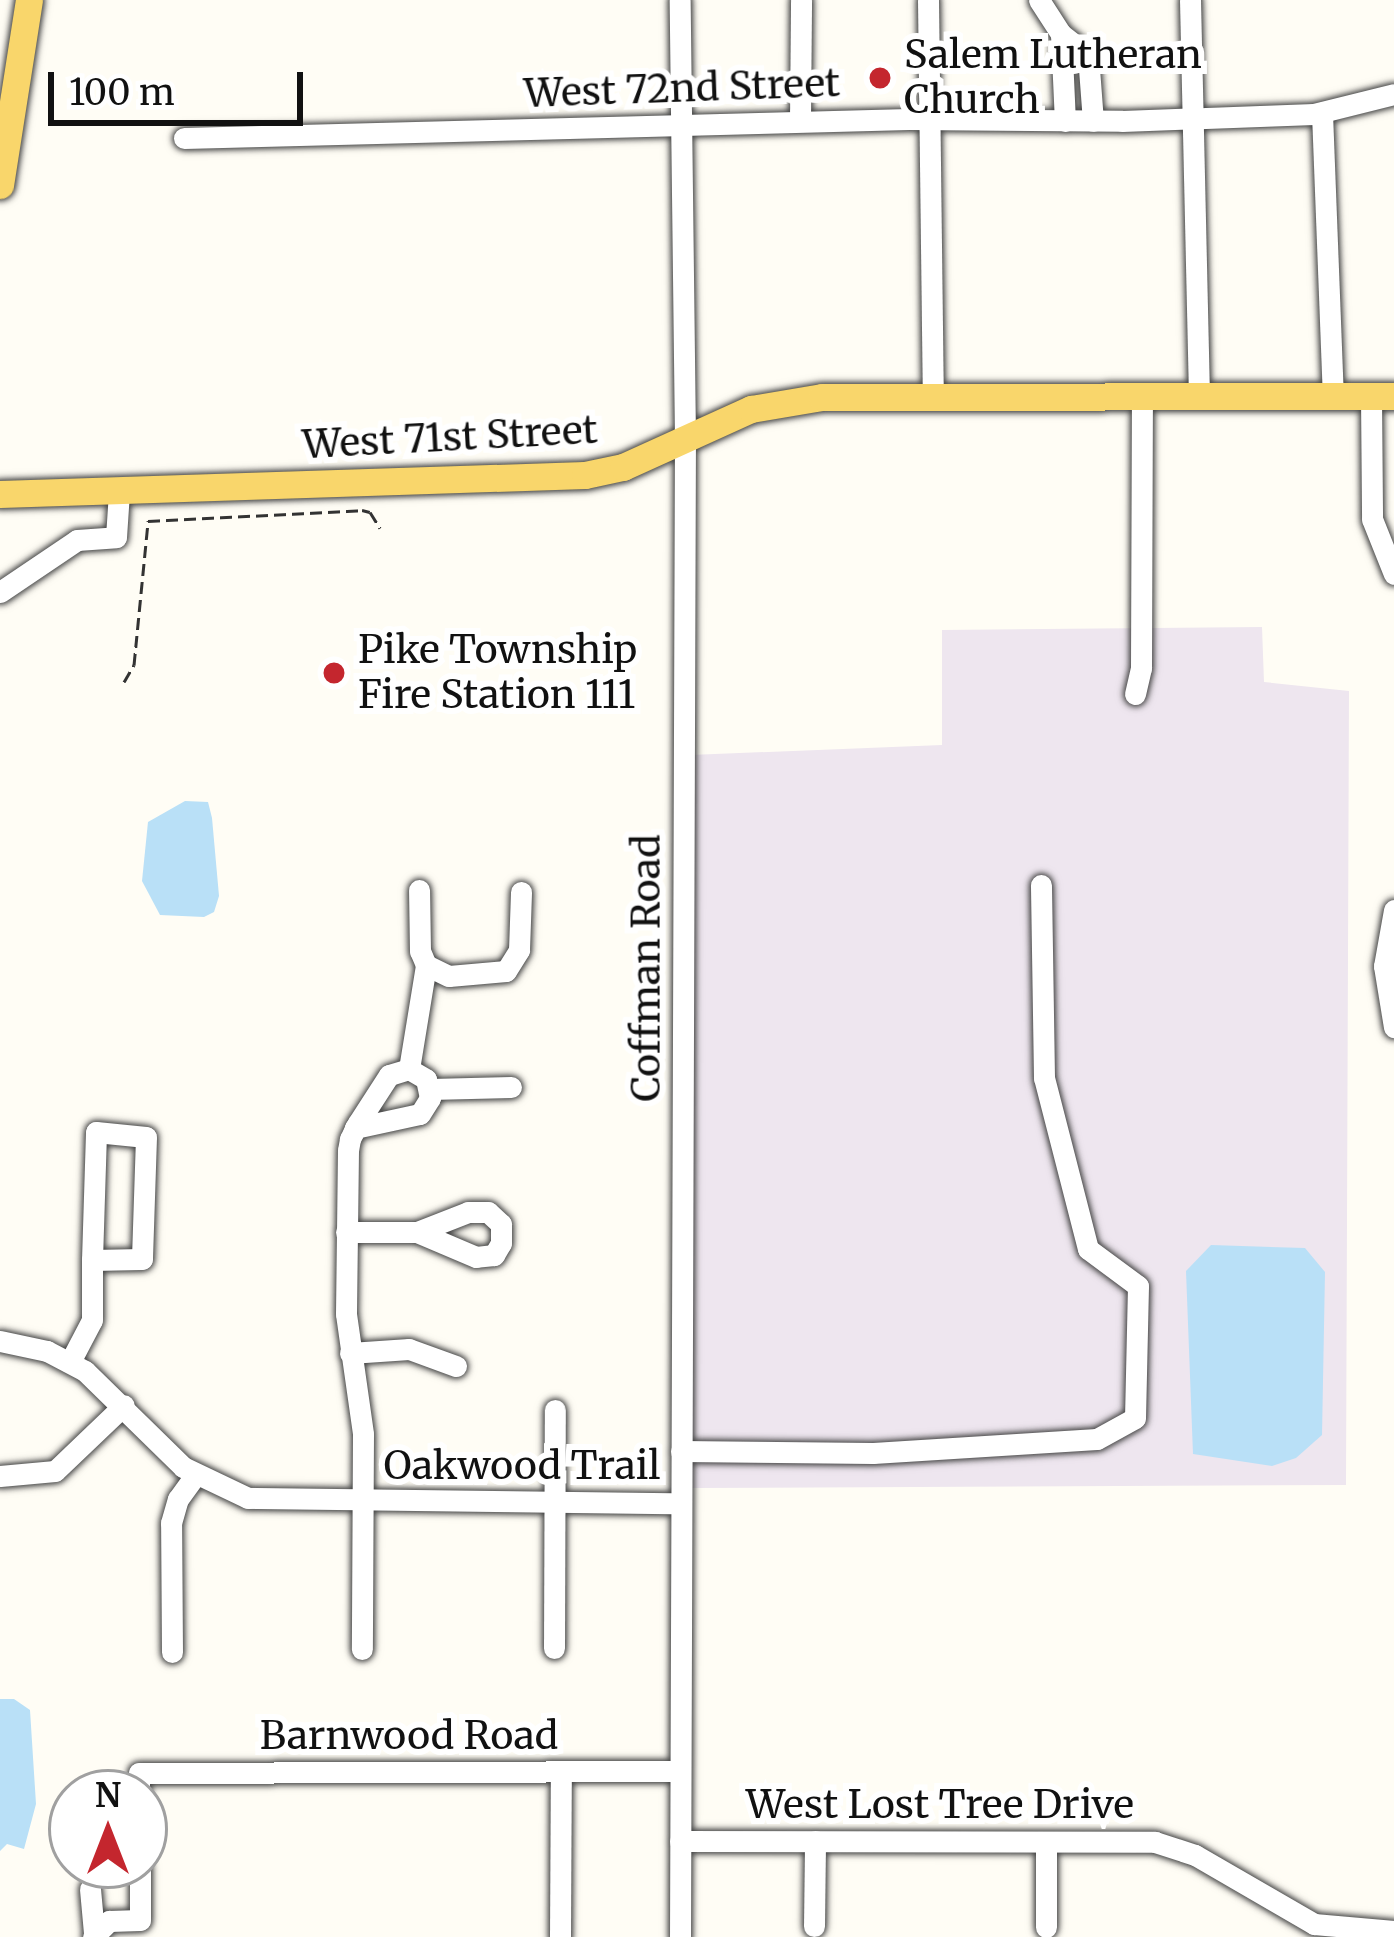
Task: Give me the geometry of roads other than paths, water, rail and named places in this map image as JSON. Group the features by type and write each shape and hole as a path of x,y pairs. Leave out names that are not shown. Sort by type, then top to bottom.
{"main road":[{"path":"0,185 29,0"},
{"name":"West 71st Street","path":"0,494 585,476 623,467 774,403 933,397 1383,396"}],"street":[{"name":"Coffman Road","path":"680,0 685,440 680,1937"},
{"path":"800,122 801,0"},
{"path":"928,0 933,397"},
{"path":"1039,0 1061,34 1088,55 1093,121"},
{"path":"1190,0 1199,397"},
{"path":"1061,34 1065,121"},
{"name":"West 72nd Street","path":"184,138 1322,113 1394,94"},
{"path":"1322,113 1333,396"},
{"path":"1383,396 1372,519 1394,574"},
{"path":"1136,694 1141,668 1142,397"},
{"path":"0,592 77,540 116,537 119,492"},
{"path":"682,1451 874,1453 1097,1439 1135,1418 1138,1286 1088,1249 1044,1078 1041,885"},
{"path":"410,1069 426,965 420,951 418,890"},
{"path":"426,965 449,976 506,971 519,950 520,892"},
{"path":"1394,910 1384,974 1394,1027"},
{"path":"355,1128 420,1114 430,1089 424,1076 410,1069 389,1075 355,1128 347,1155 350,1352 363,1426 363,1502"},
{"path":"430,1089 511,1087"},
{"path":"70,1362 92,1320 92,1260 93,1136 144,1134 145,1255 92,1260"},
{"path":"346,1232 417,1232"},
{"name":"Oakwood Trail","path":"0,1341 70,1362 124,1406 195,1476 256,1500 681,1503"},
{"path":"350,1352 409,1349 456,1366"},
{"path":"0,1476 55,1471 124,1406"},
{"path":"554,1648 555,1410"},
{"path":"172,1652 171,1523 178,1499 195,1476"},
{"name":"Oakwood Trail","path":"362,1649 363,1502"},
{"path":"560,1937 561,1771"},
{"name":"Barnwood Road","path":"168,1782 680,1771"},
{"name":"West Lost Tree Drive","path":"680,1841 1155,1841 1178,1847 1314,1924 1394,1931"},
{"path":"814,1841 814,1927"},
{"path":"1046,1842 1046,1927"},
{"path":"90,1889 94,1935"},
{"path":"94,1935 109,1921 140,1920 140,1889"}],"water":[{"path":"185,801 208,802 212,818 219,896 214,912 204,917 160,915 142,881 148,822"},
{"path":"1211,1245 1305,1248 1325,1272 1322,1435 1296,1458 1272,1466 1193,1454 1186,1271"},
{"path":"0,1699 14,1699 30,1710 36,1804 24,1849 7,1844 0,1851"}],"place":[{"name":"Salem Lutheran Church","path":"880,78"},
{"name":"Pike Township Fire Station 111","path":"334,673"}]}
